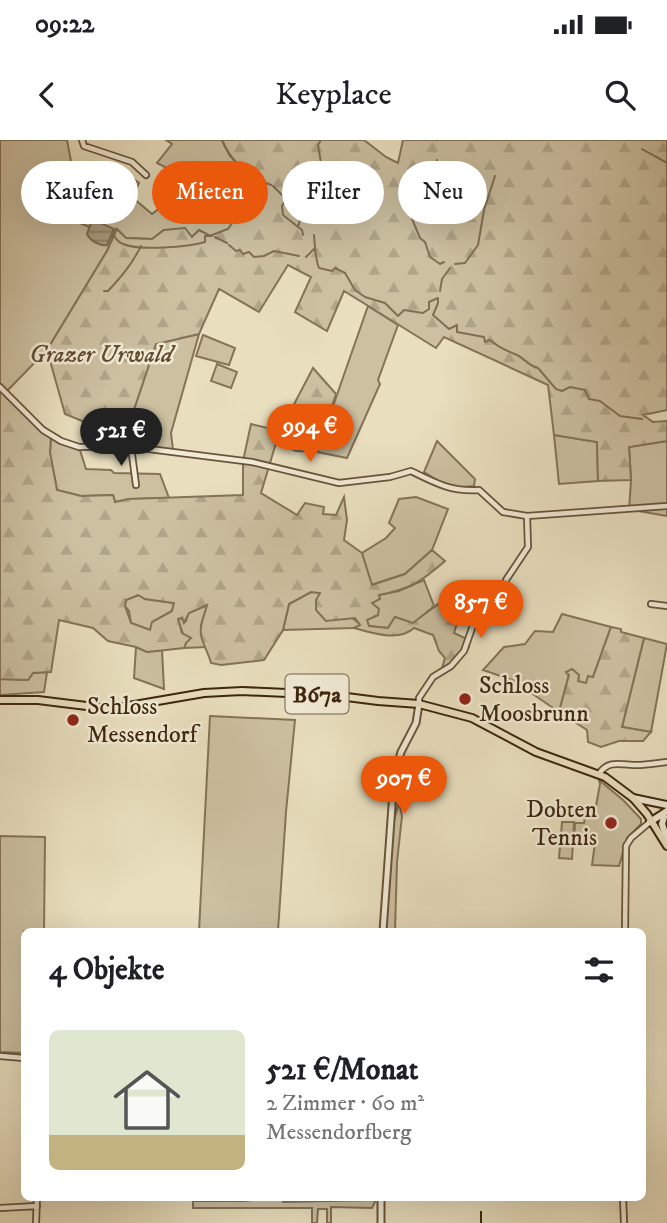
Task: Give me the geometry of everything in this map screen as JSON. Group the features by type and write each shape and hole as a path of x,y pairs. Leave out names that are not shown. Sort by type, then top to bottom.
{"main road":[{"name":"B67a","path":"0,700 43,700 111,709 204,692 242,691 331,695 419,704 468,716 536,752 599,774 633,798 667,846"},
{"path":"633,798 666,812"},
{"path":"650,822 666,812"},
{"path":"666,812 662,824 667,839"}],"street":[{"path":"82,140 85,146 132,162 145,175"},
{"path":"0,387 43,430 61,441 79,447 131,447 252,462 339,483 390,477 411,471 458,491 479,490 503,512 527,516 667,506"},
{"path":"131,447 136,485"},
{"path":"383,928 394,778 401,752 415,723 419,698 433,677 451,666 464,651 477,614 481,611 503,615 506,580 528,547 527,516"},
{"path":"651,604 667,606"},
{"path":"599,774 601,769 609,764 667,762"},
{"path":"625,928 626,846 631,838 650,822"},
{"path":"0,1056 21,1058"},
{"path":"36,1223 37,1201"},
{"path":"381,1201 381,1223"},
{"path":"623,1201 624,1223"},
{"path":"0,1208 37,1206"}],"green space":[{"path":"0,140 67,140 71,161 21,161 21,224 138,224 138,202 152,214 152,224 232,224 228,229 210,236 199,230 192,237 164,230 152,239 126,238 116,229 107,251 47,350 6,392 0,390"},
{"path":"166,140 222,140 230,156 236,161 159,161 172,144"},
{"name":"Grazer Urwald","path":"222,140 364,140 398,163 398,224 487,224 487,161 398,161 403,140 667,140 667,410 643,415 653,422 667,421 667,441 629,447 631,480 598,481 597,442 554,435 548,385 444,337 436,348 344,291 327,331 295,312 311,277 288,265 259,312 219,289 199,334 156,344 122,445 114,445 102,429 65,414 47,350 107,251 117,229 126,238 152,239 164,230 185,228 192,237 199,230 210,236 228,229 232,224 268,224 268,161 235,161"},
{"path":"368,306 398,325 378,380 380,384 347,458 317,452"},
{"path":"199,334 171,433 173,450 161,451 122,445 156,344"},
{"path":"203,335 235,348 229,365 196,356"},
{"path":"217,364 237,372 231,388 211,381"},
{"path":"313,368 336,394 317,452 296,451 276,443 261,493 297,515 305,503 324,507 323,514 336,515 344,497 347,520 344,540 362,553 372,585 405,574 432,550 445,561 415,584 379,595 380,599 372,603 379,609 378,615 367,620 369,626 388,628 395,617 413,623 456,588 472,602 462,608 454,633 467,639 469,647 454,667 440,675 445,658 433,635 414,628 401,635 385,635 354,628 360,625 355,618 326,621 316,610 316,600 320,593 311,592 289,604 283,630 264,660 221,665 211,663 201,631 207,605 189,613 184,623 182,618 178,619 182,633 191,638 184,648 147,652 108,641 93,628 59,620 51,672 33,673 28,680 0,679 0,390 51,435 50,453 57,490 81,496 113,495 115,502 129,499 243,495 243,461 251,424 280,431","holes":["138,595 145,599 174,603 172,611 152,622 150,630 131,623 125,606 126,600"]},
{"path":"51,435 79,447 86,469 111,470 114,473 160,474 169,498 115,502 113,495 81,496 57,490 50,453"},
{"path":"554,435 597,442 598,481 559,484"},
{"path":"437,441 475,479 474,486 450,488 424,472"},
{"path":"667,441 667,516 629,511 629,447"},
{"path":"416,497 448,509 432,550 405,574 371,585 362,553 386,538 395,528 389,523 399,499"},
{"path":"424,580 434,606 413,624 395,617 388,628 369,626 366,620 378,615 372,603 378,595 399,591"},
{"path":"311,592 320,593 361,625 354,628 283,630 289,604"},
{"path":"139,595 145,599 174,603 172,611 153,622 150,630 131,623 129,611 125,606 126,600"},
{"path":"208,605 201,626 207,647 184,648 186,643 178,619 182,618 184,622 188,613"},
{"path":"562,614 611,627 593,677 587,684 578,681 579,675 566,673 569,674 559,712 512,680 483,670 504,647 525,644 535,631 553,632"},
{"path":"611,627 644,638 622,727 651,732 643,741 619,741 601,747 588,742 587,730 559,712 569,675 566,672 572,669 579,675 578,681 586,683 588,676 593,677"},
{"path":"644,638 667,644 651,732 622,727"},
{"path":"136,647 147,652 162,650 164,689 134,678"},
{"path":"47,672 44,692 0,695 0,679 28,680 33,673"},
{"path":"210,716 295,720 278,928 199,928"},
{"name":"Dobten Tennis","path":"599,780 641,819 641,824 627,838 619,866 592,865 595,843 574,841 575,823 584,823 585,817 594,817"},
{"path":"399,802 402,816 397,862 395,928 386,928 393,824"},
{"path":"562,822 574,822 572,859 559,858"},
{"path":"0,836 45,837 44,928 21,928 21,1053 0,1052"},
{"path":"193,1201 376,1201 372,1208 331,1207 331,1223 327,1223 327,1209 318,1209 317,1223 312,1223 312,1208 193,1208"}],"shaded area":[{"path":"91,224 103,224 114,229 107,245 96,243 87,234"}],"waterway":[{"path":"222,140 230,155 242,168 271,185"},
{"path":"321,140 318,145 321,161"},
{"path":"642,149 667,163"},
{"path":"437,160 432,174 419,187 416,195 418,207 412,219 430,257 440,264 444,262"},
{"path":"455,264 465,263 478,245 484,210 495,176"},
{"path":"273,186 286,199 282,206 283,215 302,230 303,235"},
{"path":"83,224 90,227"},
{"path":"112,233 123,244 151,248 197,244 205,242 205,236 212,236"},
{"path":"314,235 319,268 332,271 335,268 345,273 355,290 365,297 385,303 398,316 404,310 423,313 429,309 429,302 438,298 433,315 449,329 457,325 457,332 484,337 485,342 490,340 500,348 517,355 538,368 556,389 562,391 570,387 585,390 589,399 600,401 620,416 642,419"},
{"path":"215,237 227,243"},
{"path":"229,245 236,251 240,250 243,254 249,252 254,257 274,251 299,256"},
{"path":"104,291 108,291 122,275 141,246"},
{"path":"306,257 315,248"},
{"path":"440,291 442,279 450,268"}],"railway":[{"path":"481,1201 481,1223"}],"place":[{"name":"Schloss Moosbrunn","path":"465,699"},
{"name":"Schloss Messendorf","path":"73,720"},
{"name":"Dobten Tennis","path":"611,823"}]}
